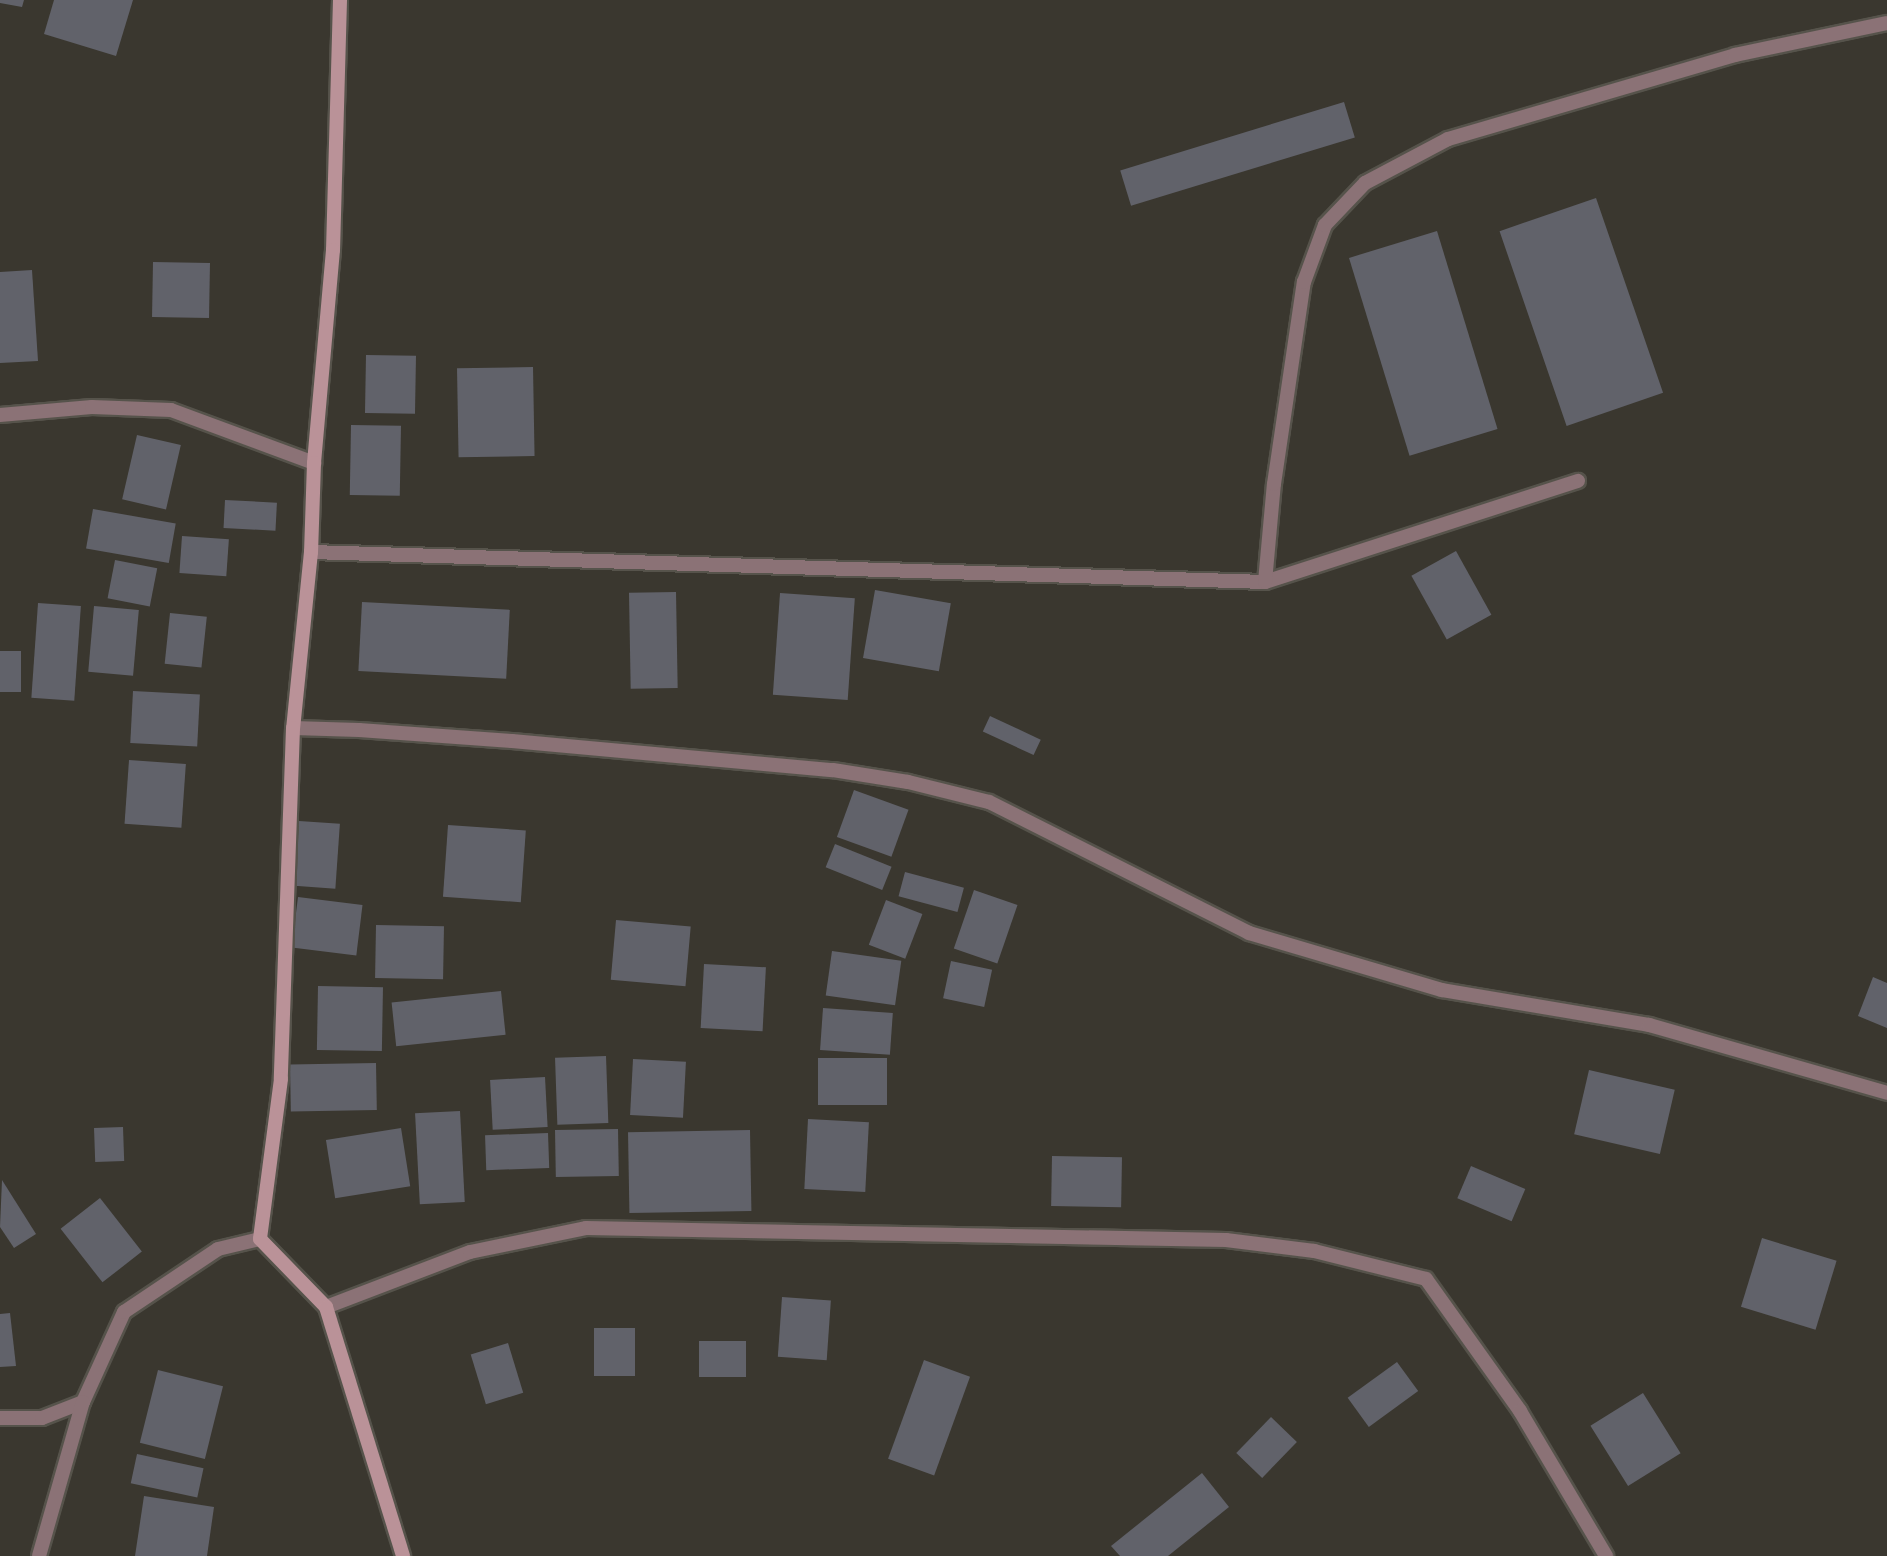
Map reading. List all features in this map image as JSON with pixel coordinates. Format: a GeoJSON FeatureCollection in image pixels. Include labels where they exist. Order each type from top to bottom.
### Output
{"type":"FeatureCollection","features":[{"type":"Feature","properties":{"kind":"street"},"geometry":{"type":"LineString","coordinates":[[260,1239],[281,1079],[293,729],[312,552],[314,463],[333,250],[340,0]]}},
{"type":"Feature","properties":{"kind":"street"},"geometry":{"type":"LineString","coordinates":[[1265,582],[1274,484],[1304,282],[1325,225],[1365,183],[1448,139],[1735,55],[1887,23]]}},
{"type":"Feature","properties":{"kind":"street"},"geometry":{"type":"LineString","coordinates":[[0,415],[92,407],[171,411],[314,463]]}},
{"type":"Feature","properties":{"kind":"street"},"geometry":{"type":"LineString","coordinates":[[312,552],[1265,582],[1578,481]]}},
{"type":"Feature","properties":{"kind":"street"},"geometry":{"type":"LineString","coordinates":[[293,729],[359,730],[512,741],[833,770],[908,782],[989,802],[1249,933],[1442,990],[1649,1026],[1887,1093]]}},
{"type":"Feature","properties":{"kind":"street"},"geometry":{"type":"LineString","coordinates":[[326,1307],[470,1252],[586,1228],[1226,1240],[1314,1251],[1426,1279],[1520,1411],[1606,1556]]}},
{"type":"Feature","properties":{"kind":"street"},"geometry":{"type":"LineString","coordinates":[[260,1239],[326,1307],[403,1556]]}},
{"type":"Feature","properties":{"kind":"street"},"geometry":{"type":"LineString","coordinates":[[39,1556],[83,1402],[124,1312],[218,1249],[260,1239]]}},
{"type":"Feature","properties":{"kind":"street"},"geometry":{"type":"LineString","coordinates":[[0,1418],[42,1418],[83,1402]]}},
{"type":"Feature","properties":{"kind":"building"},"geometry":{"type":"Polygon","coordinates":[[[0,0],[24,0],[22,7],[0,3],[0,0]]]}},
{"type":"Feature","properties":{"kind":"building"},"geometry":{"type":"Polygon","coordinates":[[[54,0],[133,0],[116,56],[44,34],[54,0]]]}},
{"type":"Feature","properties":{"kind":"building"},"geometry":{"type":"Polygon","coordinates":[[[1344,102],[1355,137],[1131,206],[1120,170],[1344,102]]]}},
{"type":"Feature","properties":{"kind":"building"},"geometry":{"type":"Polygon","coordinates":[[[1596,198],[1663,393],[1567,426],[1500,231],[1596,198]]]}},
{"type":"Feature","properties":{"kind":"building"},"geometry":{"type":"Polygon","coordinates":[[[1437,231],[1498,429],[1410,456],[1349,258],[1437,231]]]}},
{"type":"Feature","properties":{"kind":"building"},"geometry":{"type":"Polygon","coordinates":[[[153,262],[210,263],[209,318],[152,317],[153,262]]]}},
{"type":"Feature","properties":{"kind":"building"},"geometry":{"type":"Polygon","coordinates":[[[32,270],[38,361],[0,363],[0,272],[32,270]]]}},
{"type":"Feature","properties":{"kind":"building"},"geometry":{"type":"Polygon","coordinates":[[[366,355],[416,356],[415,414],[365,413],[366,355]]]}},
{"type":"Feature","properties":{"kind":"building"},"geometry":{"type":"Polygon","coordinates":[[[533,367],[535,456],[459,457],[457,368],[533,367]]]}},
{"type":"Feature","properties":{"kind":"building"},"geometry":{"type":"Polygon","coordinates":[[[351,425],[401,426],[400,496],[350,495],[351,425]]]}},
{"type":"Feature","properties":{"kind":"building"},"geometry":{"type":"Polygon","coordinates":[[[137,435],[181,445],[166,509],[122,499],[137,435]]]}},
{"type":"Feature","properties":{"kind":"building"},"geometry":{"type":"Polygon","coordinates":[[[225,500],[277,503],[275,531],[224,528],[225,500]]]}},
{"type":"Feature","properties":{"kind":"building"},"geometry":{"type":"Polygon","coordinates":[[[93,509],[176,524],[169,563],[86,548],[93,509]]]}},
{"type":"Feature","properties":{"kind":"building"},"geometry":{"type":"Polygon","coordinates":[[[182,536],[229,539],[226,576],[179,573],[182,536]]]}},
{"type":"Feature","properties":{"kind":"building"},"geometry":{"type":"Polygon","coordinates":[[[1456,551],[1491,615],[1447,640],[1411,576],[1456,551]]]}},
{"type":"Feature","properties":{"kind":"building"},"geometry":{"type":"Polygon","coordinates":[[[115,560],[157,568],[150,606],[108,598],[115,560]]]}},
{"type":"Feature","properties":{"kind":"building"},"geometry":{"type":"Polygon","coordinates":[[[875,590],[951,603],[939,671],[863,658],[875,590]]]}},
{"type":"Feature","properties":{"kind":"building"},"geometry":{"type":"Polygon","coordinates":[[[676,592],[678,688],[631,689],[629,593],[676,592]]]}},
{"type":"Feature","properties":{"kind":"building"},"geometry":{"type":"Polygon","coordinates":[[[780,593],[855,598],[848,700],[773,695],[780,593]]]}},
{"type":"Feature","properties":{"kind":"building"},"geometry":{"type":"Polygon","coordinates":[[[362,602],[510,610],[506,679],[358,671],[362,602]]]}},
{"type":"Feature","properties":{"kind":"building"},"geometry":{"type":"Polygon","coordinates":[[[38,603],[81,606],[74,701],[31,698],[38,603]]]}},
{"type":"Feature","properties":{"kind":"building"},"geometry":{"type":"Polygon","coordinates":[[[94,606],[139,610],[133,676],[88,672],[94,606]]]}},
{"type":"Feature","properties":{"kind":"building"},"geometry":{"type":"Polygon","coordinates":[[[170,613],[207,617],[201,668],[165,664],[170,613]]]}},
{"type":"Feature","properties":{"kind":"building"},"geometry":{"type":"Polygon","coordinates":[[[0,651],[21,651],[21,692],[0,692],[0,651]]]}},
{"type":"Feature","properties":{"kind":"building"},"geometry":{"type":"Polygon","coordinates":[[[133,691],[200,695],[197,746],[130,743],[133,691]]]}},
{"type":"Feature","properties":{"kind":"building"},"geometry":{"type":"Polygon","coordinates":[[[990,716],[1041,740],[1034,755],[983,731],[990,716]]]}},
{"type":"Feature","properties":{"kind":"building"},"geometry":{"type":"Polygon","coordinates":[[[129,760],[186,764],[181,828],[125,824],[129,760]]]}},
{"type":"Feature","properties":{"kind":"building"},"geometry":{"type":"Polygon","coordinates":[[[854,790],[909,810],[891,857],[837,837],[854,790]]]}},
{"type":"Feature","properties":{"kind":"building"},"geometry":{"type":"Polygon","coordinates":[[[299,821],[340,824],[335,889],[294,886],[299,821]]]}},
{"type":"Feature","properties":{"kind":"building"},"geometry":{"type":"Polygon","coordinates":[[[448,825],[526,830],[521,902],[443,897],[448,825]]]}},
{"type":"Feature","properties":{"kind":"building"},"geometry":{"type":"Polygon","coordinates":[[[835,844],[892,867],[882,890],[826,867],[835,844]]]}},
{"type":"Feature","properties":{"kind":"building"},"geometry":{"type":"Polygon","coordinates":[[[905,872],[964,888],[957,912],[899,896],[905,872]]]}},
{"type":"Feature","properties":{"kind":"building"},"geometry":{"type":"Polygon","coordinates":[[[974,890],[1017,905],[997,964],[954,949],[974,890]]]}},
{"type":"Feature","properties":{"kind":"building"},"geometry":{"type":"Polygon","coordinates":[[[298,897],[363,905],[356,956],[292,948],[298,897]]]}},
{"type":"Feature","properties":{"kind":"building"},"geometry":{"type":"Polygon","coordinates":[[[886,900],[922,914],[905,959],[869,945],[886,900]]]}},
{"type":"Feature","properties":{"kind":"building"},"geometry":{"type":"Polygon","coordinates":[[[616,920],[691,927],[685,986],[611,980],[616,920]]]}},
{"type":"Feature","properties":{"kind":"building"},"geometry":{"type":"Polygon","coordinates":[[[376,925],[444,926],[443,979],[375,978],[376,925]]]}},
{"type":"Feature","properties":{"kind":"building"},"geometry":{"type":"Polygon","coordinates":[[[832,951],[901,961],[895,1005],[826,996],[832,951]]]}},
{"type":"Feature","properties":{"kind":"building"},"geometry":{"type":"Polygon","coordinates":[[[951,961],[992,970],[984,1007],[943,998],[951,961]]]}},
{"type":"Feature","properties":{"kind":"building"},"geometry":{"type":"Polygon","coordinates":[[[704,964],[766,967],[763,1031],[701,1028],[704,964]]]}},
{"type":"Feature","properties":{"kind":"building"},"geometry":{"type":"Polygon","coordinates":[[[1873,977],[1887,983],[1887,1028],[1858,1016],[1873,977]]]}},
{"type":"Feature","properties":{"kind":"building"},"geometry":{"type":"Polygon","coordinates":[[[318,986],[383,987],[382,1051],[317,1050],[318,986]]]}},
{"type":"Feature","properties":{"kind":"building"},"geometry":{"type":"Polygon","coordinates":[[[501,991],[506,1035],[396,1046],[392,1002],[501,991]]]}},
{"type":"Feature","properties":{"kind":"building"},"geometry":{"type":"Polygon","coordinates":[[[823,1008],[893,1013],[890,1055],[820,1050],[823,1008]]]}},
{"type":"Feature","properties":{"kind":"building"},"geometry":{"type":"Polygon","coordinates":[[[606,1056],[608,1123],[557,1125],[555,1058],[606,1056]]]}},
{"type":"Feature","properties":{"kind":"building"},"geometry":{"type":"Polygon","coordinates":[[[818,1058],[887,1058],[887,1105],[818,1105],[818,1058]]]}},
{"type":"Feature","properties":{"kind":"building"},"geometry":{"type":"Polygon","coordinates":[[[633,1059],[686,1062],[683,1118],[630,1115],[633,1059]]]}},
{"type":"Feature","properties":{"kind":"building"},"geometry":{"type":"Polygon","coordinates":[[[376,1063],[377,1110],[291,1111],[290,1065],[376,1063]]]}},
{"type":"Feature","properties":{"kind":"building"},"geometry":{"type":"Polygon","coordinates":[[[1589,1070],[1675,1090],[1660,1154],[1574,1134],[1589,1070]]]}},
{"type":"Feature","properties":{"kind":"building"},"geometry":{"type":"Polygon","coordinates":[[[545,1077],[548,1127],[493,1130],[490,1080],[545,1077]]]}},
{"type":"Feature","properties":{"kind":"building"},"geometry":{"type":"Polygon","coordinates":[[[460,1111],[465,1202],[420,1204],[415,1113],[460,1111]]]}},
{"type":"Feature","properties":{"kind":"building"},"geometry":{"type":"Polygon","coordinates":[[[808,1119],[869,1122],[865,1192],[804,1189],[808,1119]]]}},
{"type":"Feature","properties":{"kind":"building"},"geometry":{"type":"Polygon","coordinates":[[[123,1127],[124,1161],[95,1162],[94,1128],[123,1127]]]}},
{"type":"Feature","properties":{"kind":"building"},"geometry":{"type":"Polygon","coordinates":[[[401,1128],[410,1186],[335,1198],[326,1140],[401,1128]]]}},
{"type":"Feature","properties":{"kind":"building"},"geometry":{"type":"Polygon","coordinates":[[[618,1129],[619,1176],[556,1177],[555,1130],[618,1129]]]}},
{"type":"Feature","properties":{"kind":"building"},"geometry":{"type":"Polygon","coordinates":[[[750,1130],[751,1211],[629,1213],[628,1132],[750,1130]]]}},
{"type":"Feature","properties":{"kind":"building"},"geometry":{"type":"Polygon","coordinates":[[[548,1133],[549,1168],[486,1170],[485,1135],[548,1133]]]}},
{"type":"Feature","properties":{"kind":"building"},"geometry":{"type":"Polygon","coordinates":[[[1052,1156],[1122,1157],[1121,1207],[1051,1206],[1052,1156]]]}},
{"type":"Feature","properties":{"kind":"building"},"geometry":{"type":"Polygon","coordinates":[[[1471,1166],[1525,1189],[1512,1221],[1457,1198],[1471,1166]]]}},
{"type":"Feature","properties":{"kind":"building"},"geometry":{"type":"Polygon","coordinates":[[[2,1180],[36,1234],[14,1248],[0,1227],[2,1180]]]}},
{"type":"Feature","properties":{"kind":"building"},"geometry":{"type":"Polygon","coordinates":[[[100,1198],[142,1252],[102,1282],[61,1229],[100,1198]]]}},
{"type":"Feature","properties":{"kind":"building"},"geometry":{"type":"Polygon","coordinates":[[[1762,1238],[1837,1261],[1816,1330],[1741,1307],[1762,1238]]]}},
{"type":"Feature","properties":{"kind":"building"},"geometry":{"type":"Polygon","coordinates":[[[782,1297],[831,1300],[827,1360],[778,1357],[782,1297]]]}},
{"type":"Feature","properties":{"kind":"building"},"geometry":{"type":"Polygon","coordinates":[[[10,1313],[16,1366],[0,1367],[0,1314],[10,1313]]]}},
{"type":"Feature","properties":{"kind":"building"},"geometry":{"type":"Polygon","coordinates":[[[594,1328],[635,1328],[635,1376],[594,1376],[594,1328]]]}},
{"type":"Feature","properties":{"kind":"building"},"geometry":{"type":"Polygon","coordinates":[[[699,1341],[746,1341],[746,1377],[699,1377],[699,1341]]]}},
{"type":"Feature","properties":{"kind":"building"},"geometry":{"type":"Polygon","coordinates":[[[508,1343],[523,1393],[486,1404],[471,1354],[508,1343]]]}},
{"type":"Feature","properties":{"kind":"building"},"geometry":{"type":"Polygon","coordinates":[[[924,1360],[970,1377],[934,1475],[888,1459],[924,1360]]]}},
{"type":"Feature","properties":{"kind":"building"},"geometry":{"type":"Polygon","coordinates":[[[1397,1362],[1418,1391],[1369,1427],[1348,1398],[1397,1362]]]}},
{"type":"Feature","properties":{"kind":"building"},"geometry":{"type":"Polygon","coordinates":[[[158,1370],[223,1386],[205,1459],[140,1443],[158,1370]]]}},
{"type":"Feature","properties":{"kind":"building"},"geometry":{"type":"Polygon","coordinates":[[[1643,1393],[1681,1453],[1628,1486],[1590,1426],[1643,1393]]]}},
{"type":"Feature","properties":{"kind":"building"},"geometry":{"type":"Polygon","coordinates":[[[1271,1417],[1297,1442],[1262,1478],[1236,1453],[1271,1417]]]}},
{"type":"Feature","properties":{"kind":"building"},"geometry":{"type":"Polygon","coordinates":[[[137,1454],[204,1468],[197,1497],[131,1483],[137,1454]]]}},
{"type":"Feature","properties":{"kind":"building"},"geometry":{"type":"Polygon","coordinates":[[[1202,1473],[1229,1507],[1168,1556],[1120,1556],[1111,1546],[1202,1473]]]}},
{"type":"Feature","properties":{"kind":"building"},"geometry":{"type":"Polygon","coordinates":[[[144,1496],[214,1507],[207,1556],[135,1556],[144,1496]]]}}]}
